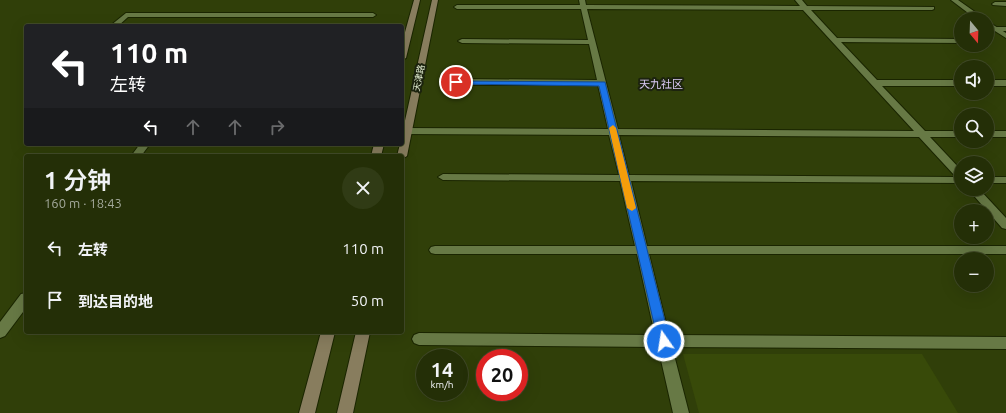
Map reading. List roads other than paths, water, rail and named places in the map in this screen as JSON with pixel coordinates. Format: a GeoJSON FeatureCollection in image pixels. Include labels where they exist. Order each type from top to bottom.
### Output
{"type":"FeatureCollection","features":[{"type":"Feature","properties":{"kind":"main road","name":"天津路"},"geometry":{"type":"LineString","coordinates":[[404,50],[417,0]]}},
{"type":"Feature","properties":{"kind":"main road","name":"天津路"},"geometry":{"type":"LineString","coordinates":[[405,131],[435,0]]}},
{"type":"Feature","properties":{"kind":"main road"},"geometry":{"type":"LineString","coordinates":[[307,413],[327,334]]}},
{"type":"Feature","properties":{"kind":"main road"},"geometry":{"type":"LineString","coordinates":[[345,413],[363,334]]}},
{"type":"Feature","properties":{"kind":"street"},"geometry":{"type":"LineString","coordinates":[[798,0],[954,168]]}},
{"type":"Feature","properties":{"kind":"street"},"geometry":{"type":"LineString","coordinates":[[954,0],[972,12]]}},
{"type":"Feature","properties":{"kind":"street"},"geometry":{"type":"LineString","coordinates":[[583,4],[682,413]]}},
{"type":"Feature","properties":{"kind":"street"},"geometry":{"type":"LineString","coordinates":[[457,7],[583,4],[805,8],[932,8]]}},
{"type":"Feature","properties":{"kind":"street"},"geometry":{"type":"LineString","coordinates":[[995,4],[1006,4]]}},
{"type":"Feature","properties":{"kind":"street"},"geometry":{"type":"LineString","coordinates":[[116,24],[126,15],[241,18],[373,15]]}},
{"type":"Feature","properties":{"kind":"street"},"geometry":{"type":"LineString","coordinates":[[996,29],[1006,29]]}},
{"type":"Feature","properties":{"kind":"street"},"geometry":{"type":"LineString","coordinates":[[996,29],[1006,36]]}},
{"type":"Feature","properties":{"kind":"street"},"geometry":{"type":"LineString","coordinates":[[835,40],[954,41]]}},
{"type":"Feature","properties":{"kind":"street"},"geometry":{"type":"LineString","coordinates":[[462,41],[592,42]]}},
{"type":"Feature","properties":{"kind":"street"},"geometry":{"type":"LineString","coordinates":[[456,82],[602,84]]}},
{"type":"Feature","properties":{"kind":"street"},"geometry":{"type":"LineString","coordinates":[[874,83],[954,83]]}},
{"type":"Feature","properties":{"kind":"street"},"geometry":{"type":"LineString","coordinates":[[994,83],[1006,83]]}},
{"type":"Feature","properties":{"kind":"street"},"geometry":{"type":"LineString","coordinates":[[405,131],[954,134]]}},
{"type":"Feature","properties":{"kind":"street"},"geometry":{"type":"LineString","coordinates":[[994,134],[1006,134]]}},
{"type":"Feature","properties":{"kind":"street"},"geometry":{"type":"LineString","coordinates":[[443,177],[954,180]]}},
{"type":"Feature","properties":{"kind":"street"},"geometry":{"type":"LineString","coordinates":[[994,180],[1006,180]]}},
{"type":"Feature","properties":{"kind":"street"},"geometry":{"type":"LineString","coordinates":[[979,196],[1006,225]]}},
{"type":"Feature","properties":{"kind":"street"},"geometry":{"type":"LineString","coordinates":[[435,250],[1006,250]]}},
{"type":"Feature","properties":{"kind":"street"},"geometry":{"type":"LineString","coordinates":[[0,332],[24,301]]}},
{"type":"Feature","properties":{"kind":"street"},"geometry":{"type":"LineString","coordinates":[[419,339],[1006,343]]}},
{"type":"Feature","properties":{"kind":"district","name":"天九社区"},"geometry":{"type":"Point","coordinates":[661,84]}}]}
